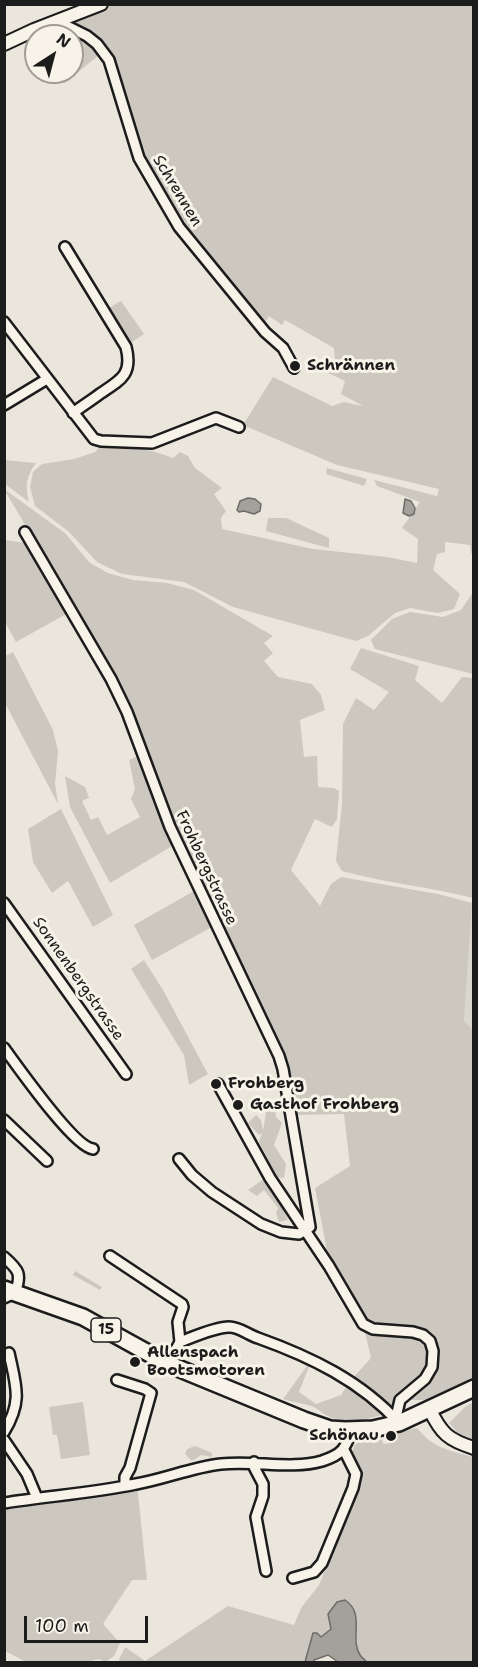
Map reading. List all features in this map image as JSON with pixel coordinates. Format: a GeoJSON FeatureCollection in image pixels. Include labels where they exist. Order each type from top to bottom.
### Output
{"type":"FeatureCollection","features":[{"type":"Feature","properties":{"kind":"main road","name":"15"},"geometry":{"type":"LineString","coordinates":[[8,1293],[83,1317],[168,1364],[330,1429],[373,1429],[399,1423],[474,1388]]}},
{"type":"Feature","properties":{"kind":"street"},"geometry":{"type":"LineString","coordinates":[[4,44],[101,4]]}},
{"type":"Feature","properties":{"kind":"street","name":"Schrennen"},"geometry":{"type":"LineString","coordinates":[[62,19],[65,25],[97,44],[109,60],[139,158],[179,227],[265,332],[283,348],[294,368]]}},
{"type":"Feature","properties":{"kind":"street"},"geometry":{"type":"LineString","coordinates":[[65,247],[126,347],[129,361],[121,380],[73,413]]}},
{"type":"Feature","properties":{"kind":"street"},"geometry":{"type":"LineString","coordinates":[[4,322],[94,439],[152,443],[216,418],[239,427]]}},
{"type":"Feature","properties":{"kind":"street"},"geometry":{"type":"LineString","coordinates":[[4,405],[47,379]]}},
{"type":"Feature","properties":{"kind":"street","name":"Frohbergstrasse"},"geometry":{"type":"LineString","coordinates":[[25,532],[72,610],[123,704],[170,827],[279,1056],[310,1227],[305,1231]]}},
{"type":"Feature","properties":{"kind":"street","name":"Sonnenbergstrasse"},"geometry":{"type":"LineString","coordinates":[[4,903],[126,1074]]}},
{"type":"Feature","properties":{"kind":"street"},"geometry":{"type":"LineString","coordinates":[[6,1053],[59,1119],[83,1145],[93,1149]]}},
{"type":"Feature","properties":{"kind":"street"},"geometry":{"type":"LineString","coordinates":[[218,1084],[253,1150],[330,1266],[363,1324],[373,1329],[413,1332],[423,1335],[430,1341],[433,1351],[432,1367],[425,1378],[400,1400],[397,1413],[399,1423]]}},
{"type":"Feature","properties":{"kind":"street"},"geometry":{"type":"LineString","coordinates":[[4,1120],[47,1161]]}},
{"type":"Feature","properties":{"kind":"street"},"geometry":{"type":"LineString","coordinates":[[179,1159],[192,1175],[212,1191],[261,1224],[271,1229],[290,1233],[299,1234],[305,1231]]}},
{"type":"Feature","properties":{"kind":"street"},"geometry":{"type":"LineString","coordinates":[[110,1256],[182,1304],[178,1322],[180,1342],[168,1364]]}},
{"type":"Feature","properties":{"kind":"street"},"geometry":{"type":"LineString","coordinates":[[4,1257],[17,1270],[19,1281],[8,1293]]}},
{"type":"Feature","properties":{"kind":"street"},"geometry":{"type":"LineString","coordinates":[[180,1342],[227,1327],[240,1328],[255,1337],[312,1359],[350,1381],[387,1410],[399,1423]]}},
{"type":"Feature","properties":{"kind":"street"},"geometry":{"type":"LineString","coordinates":[[4,1432],[15,1413],[17,1399],[9,1353]]}},
{"type":"Feature","properties":{"kind":"street"},"geometry":{"type":"LineString","coordinates":[[117,1380],[145,1389],[150,1393],[124,1486]]}},
{"type":"Feature","properties":{"kind":"street"},"geometry":{"type":"LineString","coordinates":[[430,1410],[436,1424],[449,1438],[474,1448]]}},
{"type":"Feature","properties":{"kind":"street"},"geometry":{"type":"LineString","coordinates":[[4,1503],[124,1486],[218,1464],[254,1462],[294,1464],[320,1461],[338,1455],[344,1450],[352,1430]]}},
{"type":"Feature","properties":{"kind":"street"},"geometry":{"type":"LineString","coordinates":[[4,1440],[27,1474],[38,1498]]}},
{"type":"Feature","properties":{"kind":"street"},"geometry":{"type":"LineString","coordinates":[[293,1578],[314,1572],[322,1563],[353,1488],[356,1474],[344,1450]]}},
{"type":"Feature","properties":{"kind":"street"},"geometry":{"type":"LineString","coordinates":[[254,1462],[254,1467],[263,1484],[263,1496],[256,1517],[266,1571]]}},
{"type":"Feature","properties":{"kind":"shaded area"},"geometry":{"type":"Polygon","coordinates":[[[113,5],[473,5],[473,553],[471,553],[470,545],[445,542],[445,552],[437,554],[433,570],[460,594],[454,609],[438,613],[410,608],[395,613],[368,636],[356,641],[233,607],[184,582],[122,574],[97,562],[69,532],[35,506],[30,487],[33,472],[42,464],[74,459],[95,452],[102,445],[138,448],[173,458],[180,452],[188,456],[195,468],[222,488],[214,494],[226,511],[221,518],[222,529],[313,549],[387,557],[417,563],[418,539],[402,528],[420,502],[377,486],[374,480],[437,496],[439,489],[337,465],[243,425],[273,377],[332,406],[344,402],[363,406],[341,394],[345,381],[326,372],[335,359],[334,348],[285,320],[282,325],[269,316],[262,327],[180,226],[141,158],[104,51],[84,67],[84,24],[64,24],[113,5]]]}},
{"type":"Feature","properties":{"kind":"shaded area"},"geometry":{"type":"Polygon","coordinates":[[[121,301],[144,334],[129,344],[107,309],[121,301]]]}},
{"type":"Feature","properties":{"kind":"shaded area"},"geometry":{"type":"Polygon","coordinates":[[[4,460],[36,463],[27,482],[29,502],[5,484],[4,460]]]}},
{"type":"Feature","properties":{"kind":"shaded area"},"geometry":{"type":"Polygon","coordinates":[[[327,468],[367,479],[364,486],[326,474],[327,468]]]}},
{"type":"Feature","properties":{"kind":"shaded area"},"geometry":{"type":"Polygon","coordinates":[[[4,489],[65,533],[90,563],[108,573],[133,580],[167,583],[194,590],[273,636],[264,643],[273,653],[264,661],[278,677],[312,684],[321,695],[325,710],[300,720],[304,757],[317,756],[318,787],[334,788],[339,791],[337,819],[332,827],[315,819],[291,870],[320,906],[331,884],[341,877],[438,894],[472,903],[464,1021],[474,1031],[473,1388],[430,1410],[425,1400],[400,1400],[393,1412],[362,1420],[347,1421],[332,1418],[311,1406],[283,1399],[312,1359],[299,1392],[316,1404],[341,1395],[350,1381],[371,1358],[363,1324],[328,1256],[315,1188],[350,1166],[344,1114],[296,1115],[283,1057],[158,786],[128,700],[4,489]]]}},
{"type":"Feature","properties":{"kind":"shaded area"},"geometry":{"type":"Polygon","coordinates":[[[248,498],[255,499],[261,504],[260,511],[254,514],[237,510],[240,501],[248,498]]]}},
{"type":"Feature","properties":{"kind":"shaded area"},"geometry":{"type":"Polygon","coordinates":[[[405,499],[411,501],[415,508],[414,514],[409,516],[403,513],[405,499]]]}},
{"type":"Feature","properties":{"kind":"shaded area"},"geometry":{"type":"Polygon","coordinates":[[[268,518],[286,518],[329,538],[329,548],[266,531],[268,518]]]}},
{"type":"Feature","properties":{"kind":"shaded area"},"geometry":{"type":"Polygon","coordinates":[[[4,540],[26,543],[68,613],[16,642],[5,622],[4,540]]]}},
{"type":"Feature","properties":{"kind":"shaded area"},"geometry":{"type":"Polygon","coordinates":[[[473,592],[473,674],[375,649],[371,640],[392,619],[410,612],[443,617],[461,610],[473,592]]]}},
{"type":"Feature","properties":{"kind":"shaded area"},"geometry":{"type":"Polygon","coordinates":[[[361,648],[419,666],[415,680],[442,703],[462,677],[473,678],[473,898],[342,871],[336,861],[342,804],[343,724],[356,698],[374,710],[389,692],[350,669],[361,648]]]}},
{"type":"Feature","properties":{"kind":"shaded area"},"geometry":{"type":"Polygon","coordinates":[[[13,652],[53,730],[58,751],[55,784],[58,804],[5,703],[5,656],[13,652]]]}},
{"type":"Feature","properties":{"kind":"shaded area"},"geometry":{"type":"Polygon","coordinates":[[[136,757],[172,846],[110,883],[70,807],[65,776],[85,787],[89,798],[82,801],[91,820],[98,817],[107,835],[140,817],[131,799],[135,789],[129,760],[136,757]]]}},
{"type":"Feature","properties":{"kind":"shaded area"},"geometry":{"type":"Polygon","coordinates":[[[61,809],[113,915],[93,927],[68,881],[52,893],[33,862],[28,829],[61,809]]]}},
{"type":"Feature","properties":{"kind":"shaded area"},"geometry":{"type":"Polygon","coordinates":[[[194,891],[212,927],[152,960],[134,925],[194,891]]]}},
{"type":"Feature","properties":{"kind":"shaded area"},"geometry":{"type":"Polygon","coordinates":[[[472,900],[474,901],[473,1031],[464,1022],[472,900]]]}},
{"type":"Feature","properties":{"kind":"shaded area"},"geometry":{"type":"Polygon","coordinates":[[[144,960],[163,990],[208,1074],[189,1085],[184,1055],[131,969],[144,960]]]}},
{"type":"Feature","properties":{"kind":"shaded area"},"geometry":{"type":"Polygon","coordinates":[[[267,1106],[275,1110],[276,1117],[282,1123],[274,1145],[286,1164],[284,1178],[277,1177],[259,1142],[262,1133],[259,1135],[248,1123],[256,1115],[261,1120],[263,1131],[267,1106]]]}},
{"type":"Feature","properties":{"kind":"shaded area"},"geometry":{"type":"Polygon","coordinates":[[[267,1177],[288,1220],[279,1222],[276,1213],[278,1208],[264,1190],[257,1196],[248,1190],[267,1177]]]}},
{"type":"Feature","properties":{"kind":"shaded area"},"geometry":{"type":"Polygon","coordinates":[[[75,1271],[102,1287],[100,1290],[73,1275],[75,1271]]]}},
{"type":"Feature","properties":{"kind":"shaded area"},"geometry":{"type":"Polygon","coordinates":[[[83,1402],[90,1455],[61,1459],[57,1435],[53,1435],[49,1407],[83,1402]]]}},
{"type":"Feature","properties":{"kind":"shaded area"},"geometry":{"type":"Polygon","coordinates":[[[473,1402],[473,1439],[458,1433],[449,1423],[473,1402]]]}},
{"type":"Feature","properties":{"kind":"shaded area"},"geometry":{"type":"Polygon","coordinates":[[[417,1428],[436,1445],[473,1457],[473,1662],[367,1662],[357,1648],[355,1612],[345,1600],[331,1629],[320,1637],[313,1633],[305,1662],[118,1662],[125,1647],[145,1661],[228,1606],[294,1625],[301,1608],[319,1585],[359,1487],[356,1474],[361,1474],[351,1456],[354,1446],[358,1442],[382,1440],[383,1444],[390,1443],[390,1438],[417,1428]]]}},
{"type":"Feature","properties":{"kind":"shaded area"},"geometry":{"type":"Polygon","coordinates":[[[195,1446],[212,1453],[212,1457],[201,1455],[191,1460],[185,1454],[187,1449],[195,1446]]]}},
{"type":"Feature","properties":{"kind":"shaded area"},"geometry":{"type":"Polygon","coordinates":[[[137,1484],[147,1580],[132,1580],[103,1624],[120,1643],[114,1656],[106,1662],[98,1659],[88,1662],[26,1662],[5,1651],[5,1503],[137,1484]]]}},
{"type":"Feature","properties":{"kind":"shaded area"},"geometry":{"type":"Polygon","coordinates":[[[345,1600],[355,1612],[357,1648],[367,1662],[338,1662],[328,1655],[314,1662],[305,1662],[313,1633],[321,1637],[331,1629],[328,1614],[337,1602],[345,1600]]]}},
{"type":"Feature","properties":{"kind":"place","name":"Schrännen"},"geometry":{"type":"Point","coordinates":[295,366]}},
{"type":"Feature","properties":{"kind":"place","name":"Frohberg"},"geometry":{"type":"Point","coordinates":[216,1084]}},
{"type":"Feature","properties":{"kind":"place","name":"Gasthof Frohberg"},"geometry":{"type":"Point","coordinates":[238,1105]}},
{"type":"Feature","properties":{"kind":"place","name":"Allenspach Bootsmotoren"},"geometry":{"type":"Point","coordinates":[135,1362]}},
{"type":"Feature","properties":{"kind":"place","name":"Schönau"},"geometry":{"type":"Point","coordinates":[391,1436]}}]}
